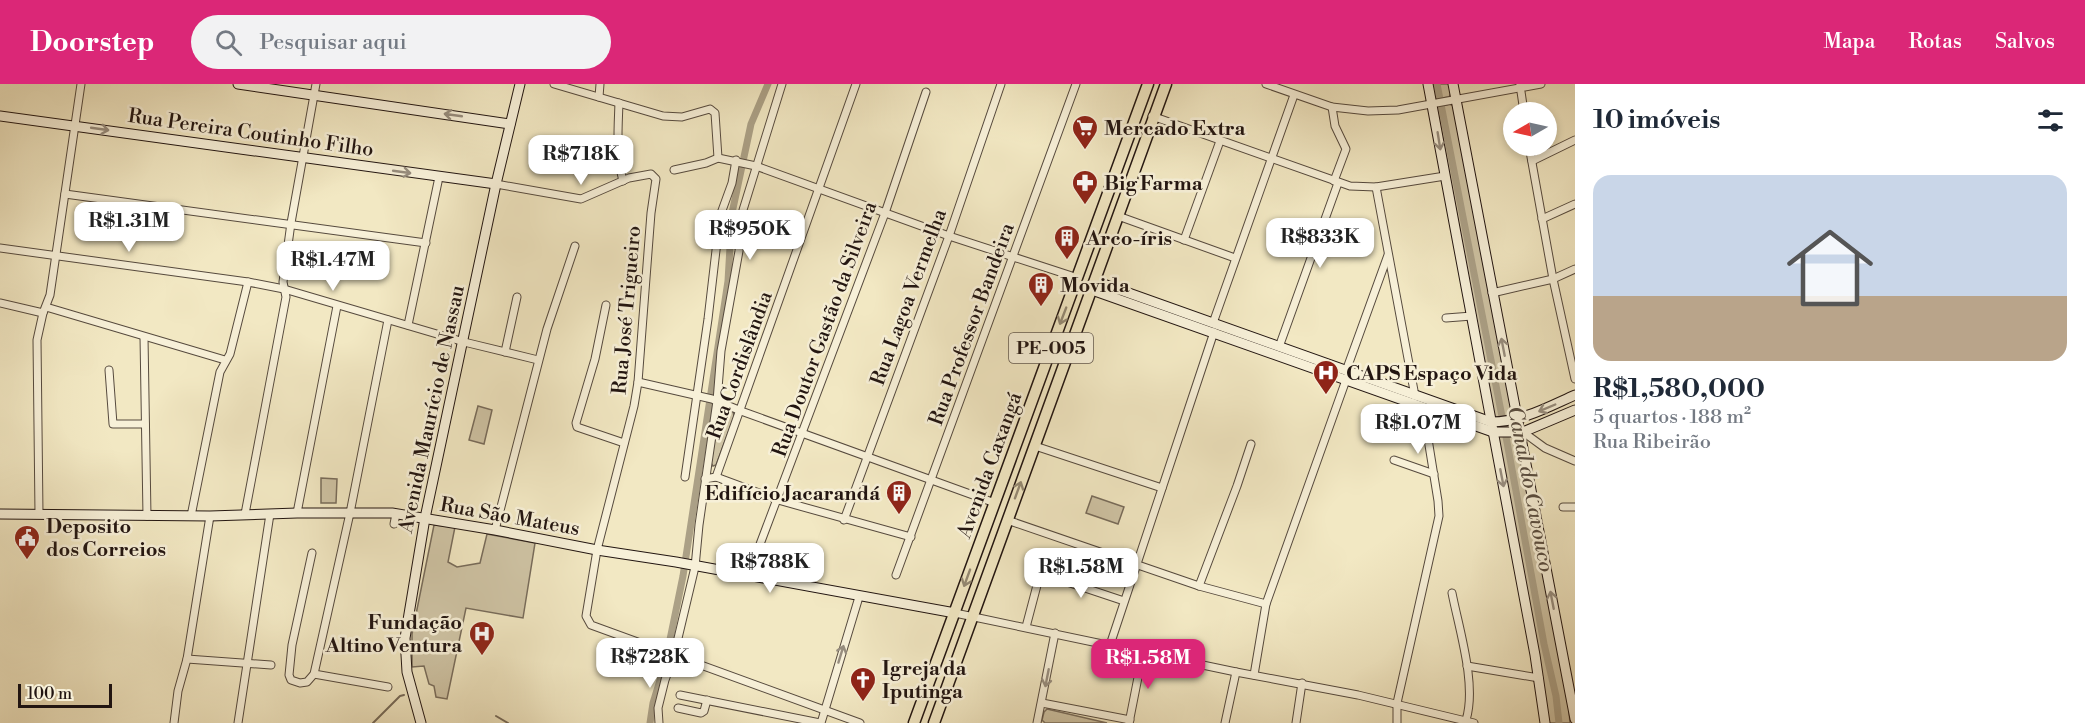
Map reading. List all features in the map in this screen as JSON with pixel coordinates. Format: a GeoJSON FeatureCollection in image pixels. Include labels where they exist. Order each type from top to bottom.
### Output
{"type":"FeatureCollection","features":[{"type":"Feature","properties":{"kind":"main road","name":"Avenida Caxangá"},"geometry":{"type":"LineString","coordinates":[[914,723],[1148,84]]}},
{"type":"Feature","properties":{"kind":"main road","name":"Avenida Caxangá"},"geometry":{"type":"LineString","coordinates":[[934,723],[1166,84]]}},
{"type":"Feature","properties":{"kind":"street"},"geometry":{"type":"LineString","coordinates":[[39,514],[37,358],[39,328],[50,295],[81,84]]}},
{"type":"Feature","properties":{"kind":"street"},"geometry":{"type":"LineString","coordinates":[[238,84],[510,123]]}},
{"type":"Feature","properties":{"kind":"street"},"geometry":{"type":"LineString","coordinates":[[245,514],[286,297],[283,282],[291,223],[316,84]]}},
{"type":"Feature","properties":{"kind":"street","name":"Avenida Maurício de Nassau"},"geometry":{"type":"LineString","coordinates":[[421,723],[407,672],[405,638],[425,518],[496,184],[520,84]]}},
{"type":"Feature","properties":{"kind":"street"},"geometry":{"type":"LineString","coordinates":[[554,84],[619,104],[673,117],[682,117],[710,109],[715,113],[718,158]]}},
{"type":"Feature","properties":{"kind":"street"},"geometry":{"type":"LineString","coordinates":[[599,97],[600,84]]}},
{"type":"Feature","properties":{"kind":"street"},"geometry":{"type":"LineString","coordinates":[[659,723],[658,708],[672,655],[705,479],[714,400],[739,251],[743,210],[754,165],[782,84]]}},
{"type":"Feature","properties":{"kind":"street","name":"Rua Lagoa Vermelha"},"geometry":{"type":"LineString","coordinates":[[844,520],[949,236],[1001,84]]}},
{"type":"Feature","properties":{"kind":"street","name":"Rua Professor Bandeira"},"geometry":{"type":"LineString","coordinates":[[896,575],[1077,84]]}},
{"type":"Feature","properties":{"kind":"street"},"geometry":{"type":"LineString","coordinates":[[1266,84],[1332,111],[1398,110],[1541,84]]}},
{"type":"Feature","properties":{"kind":"street"},"geometry":{"type":"LineString","coordinates":[[1428,84],[1435,103],[1445,176],[1539,678],[1545,723]]}},
{"type":"Feature","properties":{"kind":"street"},"geometry":{"type":"LineString","coordinates":[[1453,84],[1515,420],[1575,719]]}},
{"type":"Feature","properties":{"kind":"street","name":"Rua Cordislândia"},"geometry":{"type":"LineString","coordinates":[[716,477],[855,86]]}},
{"type":"Feature","properties":{"kind":"street"},"geometry":{"type":"LineString","coordinates":[[1520,86],[1522,102]]}},
{"type":"Feature","properties":{"kind":"street","name":"Rua Doutor Gastão da Silveira"},"geometry":{"type":"LineString","coordinates":[[748,576],[885,213],[926,92]]}},
{"type":"Feature","properties":{"kind":"street"},"geometry":{"type":"LineString","coordinates":[[1110,645],[1235,258],[1294,95]]}},
{"type":"Feature","properties":{"kind":"street"},"geometry":{"type":"LineString","coordinates":[[496,184],[581,199],[623,181],[619,168],[618,151],[619,104]]}},
{"type":"Feature","properties":{"kind":"street"},"geometry":{"type":"LineString","coordinates":[[1279,347],[1346,149],[1335,126],[1332,111]]}},
{"type":"Feature","properties":{"kind":"street","name":"Rua Pereira Coutinho Filho"},"geometry":{"type":"LineString","coordinates":[[0,116],[496,184]]}},
{"type":"Feature","properties":{"kind":"street"},"geometry":{"type":"LineString","coordinates":[[1153,116],[1357,188],[1445,176]]}},
{"type":"Feature","properties":{"kind":"street"},"geometry":{"type":"LineString","coordinates":[[1532,161],[1575,140]]}},
{"type":"Feature","properties":{"kind":"street"},"geometry":{"type":"LineString","coordinates":[[1184,240],[1220,141]]}},
{"type":"Feature","properties":{"kind":"street"},"geometry":{"type":"LineString","coordinates":[[1531,156],[1553,279],[1572,346],[1575,379]]}},
{"type":"Feature","properties":{"kind":"street"},"geometry":{"type":"LineString","coordinates":[[674,170],[706,164],[718,158],[754,165],[949,236],[1078,278]]}},
{"type":"Feature","properties":{"kind":"street"},"geometry":{"type":"LineString","coordinates":[[685,477],[699,396],[720,216],[737,161]]}},
{"type":"Feature","properties":{"kind":"street","name":"Rua José Trigueiro"},"geometry":{"type":"LineString","coordinates":[[623,181],[651,174],[656,179],[651,213],[638,382],[597,550],[586,616],[591,625],[672,655]]}},
{"type":"Feature","properties":{"kind":"street"},"geometry":{"type":"LineString","coordinates":[[408,324],[439,177]]}},
{"type":"Feature","properties":{"kind":"street"},"geometry":{"type":"LineString","coordinates":[[1376,187],[1414,396]]}},
{"type":"Feature","properties":{"kind":"street"},"geometry":{"type":"LineString","coordinates":[[65,194],[426,243]]}},
{"type":"Feature","properties":{"kind":"street"},"geometry":{"type":"LineString","coordinates":[[1542,219],[1575,204]]}},
{"type":"Feature","properties":{"kind":"street"},"geometry":{"type":"LineString","coordinates":[[1118,216],[1235,258]]}},
{"type":"Feature","properties":{"kind":"street"},"geometry":{"type":"LineString","coordinates":[[495,530],[547,328],[575,246]]}},
{"type":"Feature","properties":{"kind":"street"},"geometry":{"type":"LineString","coordinates":[[0,248],[284,289],[464,342],[538,360]]}},
{"type":"Feature","properties":{"kind":"street"},"geometry":{"type":"LineString","coordinates":[[1254,675],[1266,604],[1389,253]]}},
{"type":"Feature","properties":{"kind":"street"},"geometry":{"type":"LineString","coordinates":[[1492,293],[1553,279],[1575,269]]}},
{"type":"Feature","properties":{"kind":"street"},"geometry":{"type":"LineString","coordinates":[[191,516],[220,372],[230,354],[248,282]]}},
{"type":"Feature","properties":{"kind":"street"},"geometry":{"type":"LineString","coordinates":[[1093,285],[1346,376],[1414,396],[1493,427],[1526,417],[1575,395]]}},
{"type":"Feature","properties":{"kind":"street"},"geometry":{"type":"LineString","coordinates":[[505,352],[518,297]]}},
{"type":"Feature","properties":{"kind":"street"},"geometry":{"type":"LineString","coordinates":[[0,303],[69,314],[225,360]]}},
{"type":"Feature","properties":{"kind":"street"},"geometry":{"type":"LineString","coordinates":[[606,305],[595,359],[576,423],[577,427],[624,443]]}},
{"type":"Feature","properties":{"kind":"street"},"geometry":{"type":"LineString","coordinates":[[297,513],[337,306]]}},
{"type":"Feature","properties":{"kind":"street"},"geometry":{"type":"LineString","coordinates":[[1446,318],[1472,316]]}},
{"type":"Feature","properties":{"kind":"street"},"geometry":{"type":"LineString","coordinates":[[312,553],[292,645],[289,675],[293,681],[304,684],[314,674],[350,513],[388,320]]}},
{"type":"Feature","properties":{"kind":"street"},"geometry":{"type":"LineString","coordinates":[[1214,328],[1279,347],[1423,408],[1519,433],[1545,448],[1575,460]]}},
{"type":"Feature","properties":{"kind":"street"},"geometry":{"type":"LineString","coordinates":[[144,337],[147,516]]}},
{"type":"Feature","properties":{"kind":"street"},"geometry":{"type":"LineString","coordinates":[[109,370],[113,424],[145,424]]}},
{"type":"Feature","properties":{"kind":"street"},"geometry":{"type":"LineString","coordinates":[[638,382],[714,400],[995,503]]}},
{"type":"Feature","properties":{"kind":"street"},"geometry":{"type":"LineString","coordinates":[[1397,723],[1397,703],[1439,516],[1423,408]]}},
{"type":"Feature","properties":{"kind":"street"},"geometry":{"type":"LineString","coordinates":[[1519,433],[1575,410]]}},
{"type":"Feature","properties":{"kind":"street"},"geometry":{"type":"LineString","coordinates":[[1199,586],[1251,444]]}},
{"type":"Feature","properties":{"kind":"street"},"geometry":{"type":"LineString","coordinates":[[1035,446],[1162,488]]}},
{"type":"Feature","properties":{"kind":"street"},"geometry":{"type":"LineString","coordinates":[[1394,460],[1434,474]]}},
{"type":"Feature","properties":{"kind":"street"},"geometry":{"type":"LineString","coordinates":[[705,479],[716,477],[778,500],[911,537]]}},
{"type":"Feature","properties":{"kind":"street"},"geometry":{"type":"LineString","coordinates":[[1563,507],[1575,507]]}},
{"type":"Feature","properties":{"kind":"street","name":"Rua São Mateus"},"geometry":{"type":"LineString","coordinates":[[0,514],[210,516],[350,513],[395,519],[425,518],[972,616],[1236,672],[1397,703],[1447,719],[1470,722]]}},
{"type":"Feature","properties":{"kind":"street"},"geometry":{"type":"LineString","coordinates":[[238,723],[270,514]]}},
{"type":"Feature","properties":{"kind":"street"},"geometry":{"type":"LineString","coordinates":[[174,723],[210,516]]}},
{"type":"Feature","properties":{"kind":"street"},"geometry":{"type":"LineString","coordinates":[[1007,520],[1199,586],[1266,604]]}},
{"type":"Feature","properties":{"kind":"street"},"geometry":{"type":"LineString","coordinates":[[1026,627],[1040,574],[1124,601]]}},
{"type":"Feature","properties":{"kind":"street"},"geometry":{"type":"LineString","coordinates":[[1452,593],[1467,666],[1471,699],[1470,722]]}},
{"type":"Feature","properties":{"kind":"street"},"geometry":{"type":"LineString","coordinates":[[680,695],[821,723],[859,597]]}},
{"type":"Feature","properties":{"kind":"street"},"geometry":{"type":"LineString","coordinates":[[1038,723],[1055,633]]}},
{"type":"Feature","properties":{"kind":"street"},"geometry":{"type":"LineString","coordinates":[[1042,703],[1129,721],[1143,652]]}},
{"type":"Feature","properties":{"kind":"street"},"geometry":{"type":"LineString","coordinates":[[672,655],[860,723]]}},
{"type":"Feature","properties":{"kind":"street"},"geometry":{"type":"LineString","coordinates":[[187,658],[271,665]]}},
{"type":"Feature","properties":{"kind":"street"},"geometry":{"type":"LineString","coordinates":[[1467,666],[1539,678]]}},
{"type":"Feature","properties":{"kind":"street"},"geometry":{"type":"LineString","coordinates":[[1225,723],[1236,672]]}},
{"type":"Feature","properties":{"kind":"street"},"geometry":{"type":"LineString","coordinates":[[314,674],[388,687]]}},
{"type":"Feature","properties":{"kind":"street"},"geometry":{"type":"LineString","coordinates":[[1296,723],[1302,683]]}},
{"type":"Feature","properties":{"kind":"street"},"geometry":{"type":"LineString","coordinates":[[678,708],[700,713],[704,711],[707,700]]}},
{"type":"Feature","properties":{"kind":"shaded area"},"geometry":{"type":"Polygon","coordinates":[[[1429,84],[1452,84],[1452,91],[1449,97],[1435,99],[1429,84]]]}},
{"type":"Feature","properties":{"kind":"shaded area"},"geometry":{"type":"Polygon","coordinates":[[[1449,104],[1455,106],[1514,412],[1512,418],[1495,420],[1437,108],[1449,104]]]}},
{"type":"Feature","properties":{"kind":"shaded area"},"geometry":{"type":"Polygon","coordinates":[[[478,406],[492,410],[484,444],[469,440],[478,406]]]}},
{"type":"Feature","properties":{"kind":"shaded area"},"geometry":{"type":"Polygon","coordinates":[[[725,408],[733,411],[734,417],[716,465],[713,466],[711,463],[719,412],[725,408]]]}},
{"type":"Feature","properties":{"kind":"shaded area"},"geometry":{"type":"Polygon","coordinates":[[[1499,434],[1517,437],[1568,699],[1570,723],[1548,723],[1496,438],[1499,434]]]}},
{"type":"Feature","properties":{"kind":"shaded area"},"geometry":{"type":"Polygon","coordinates":[[[321,478],[337,479],[336,503],[321,503],[321,478]]]}},
{"type":"Feature","properties":{"kind":"shaded area"},"geometry":{"type":"Polygon","coordinates":[[[1092,496],[1124,507],[1118,524],[1086,513],[1092,496]]]}},
{"type":"Feature","properties":{"kind":"shaded area"},"geometry":{"type":"Polygon","coordinates":[[[434,525],[455,527],[448,562],[457,567],[480,563],[487,534],[535,543],[523,618],[466,608],[447,699],[436,697],[434,686],[429,684],[424,666],[412,667],[412,634],[434,525]]]}},
{"type":"Feature","properties":{"kind":"shaded area"},"geometry":{"type":"Polygon","coordinates":[[[1047,709],[1107,723],[1045,723],[1042,720],[1047,709]]]}},
{"type":"Feature","properties":{"kind":"waterway"},"geometry":{"type":"LineString","coordinates":[[650,723],[683,576],[728,281],[732,213],[751,124],[768,84]]}},
{"type":"Feature","properties":{"kind":"waterway","name":"Canal do Cavouco"},"geometry":{"type":"LineString","coordinates":[[1437,84],[1544,644],[1556,696],[1559,723]]}},
{"type":"Feature","properties":{"kind":"waterway"},"geometry":{"type":"LineString","coordinates":[[373,723],[400,696],[404,695]]}},
{"type":"Feature","properties":{"kind":"waterway"},"geometry":{"type":"LineString","coordinates":[[496,716],[508,723]]}},
{"type":"Feature","properties":{"kind":"place","name":"Mercado Extra"},"geometry":{"type":"Point","coordinates":[1085,151]}},
{"type":"Feature","properties":{"kind":"place","name":"Big Farma"},"geometry":{"type":"Point","coordinates":[1085,206]}},
{"type":"Feature","properties":{"kind":"place","name":"Arco-íris"},"geometry":{"type":"Point","coordinates":[1067,261]}},
{"type":"Feature","properties":{"kind":"place","name":"Movida"},"geometry":{"type":"Point","coordinates":[1041,308]}},
{"type":"Feature","properties":{"kind":"place","name":"CAPS Espaço Vida"},"geometry":{"type":"Point","coordinates":[1326,396]}},
{"type":"Feature","properties":{"kind":"place","name":"Edifício Jacarandá"},"geometry":{"type":"Point","coordinates":[899,516]}},
{"type":"Feature","properties":{"kind":"place","name":"Deposito dos Correios"},"geometry":{"type":"Point","coordinates":[27,561]}},
{"type":"Feature","properties":{"kind":"place","name":"Fundação Altino Ventura"},"geometry":{"type":"Point","coordinates":[482,657]}},
{"type":"Feature","properties":{"kind":"place","name":"Igreja da Iputinga"},"geometry":{"type":"Point","coordinates":[863,703]}}]}
